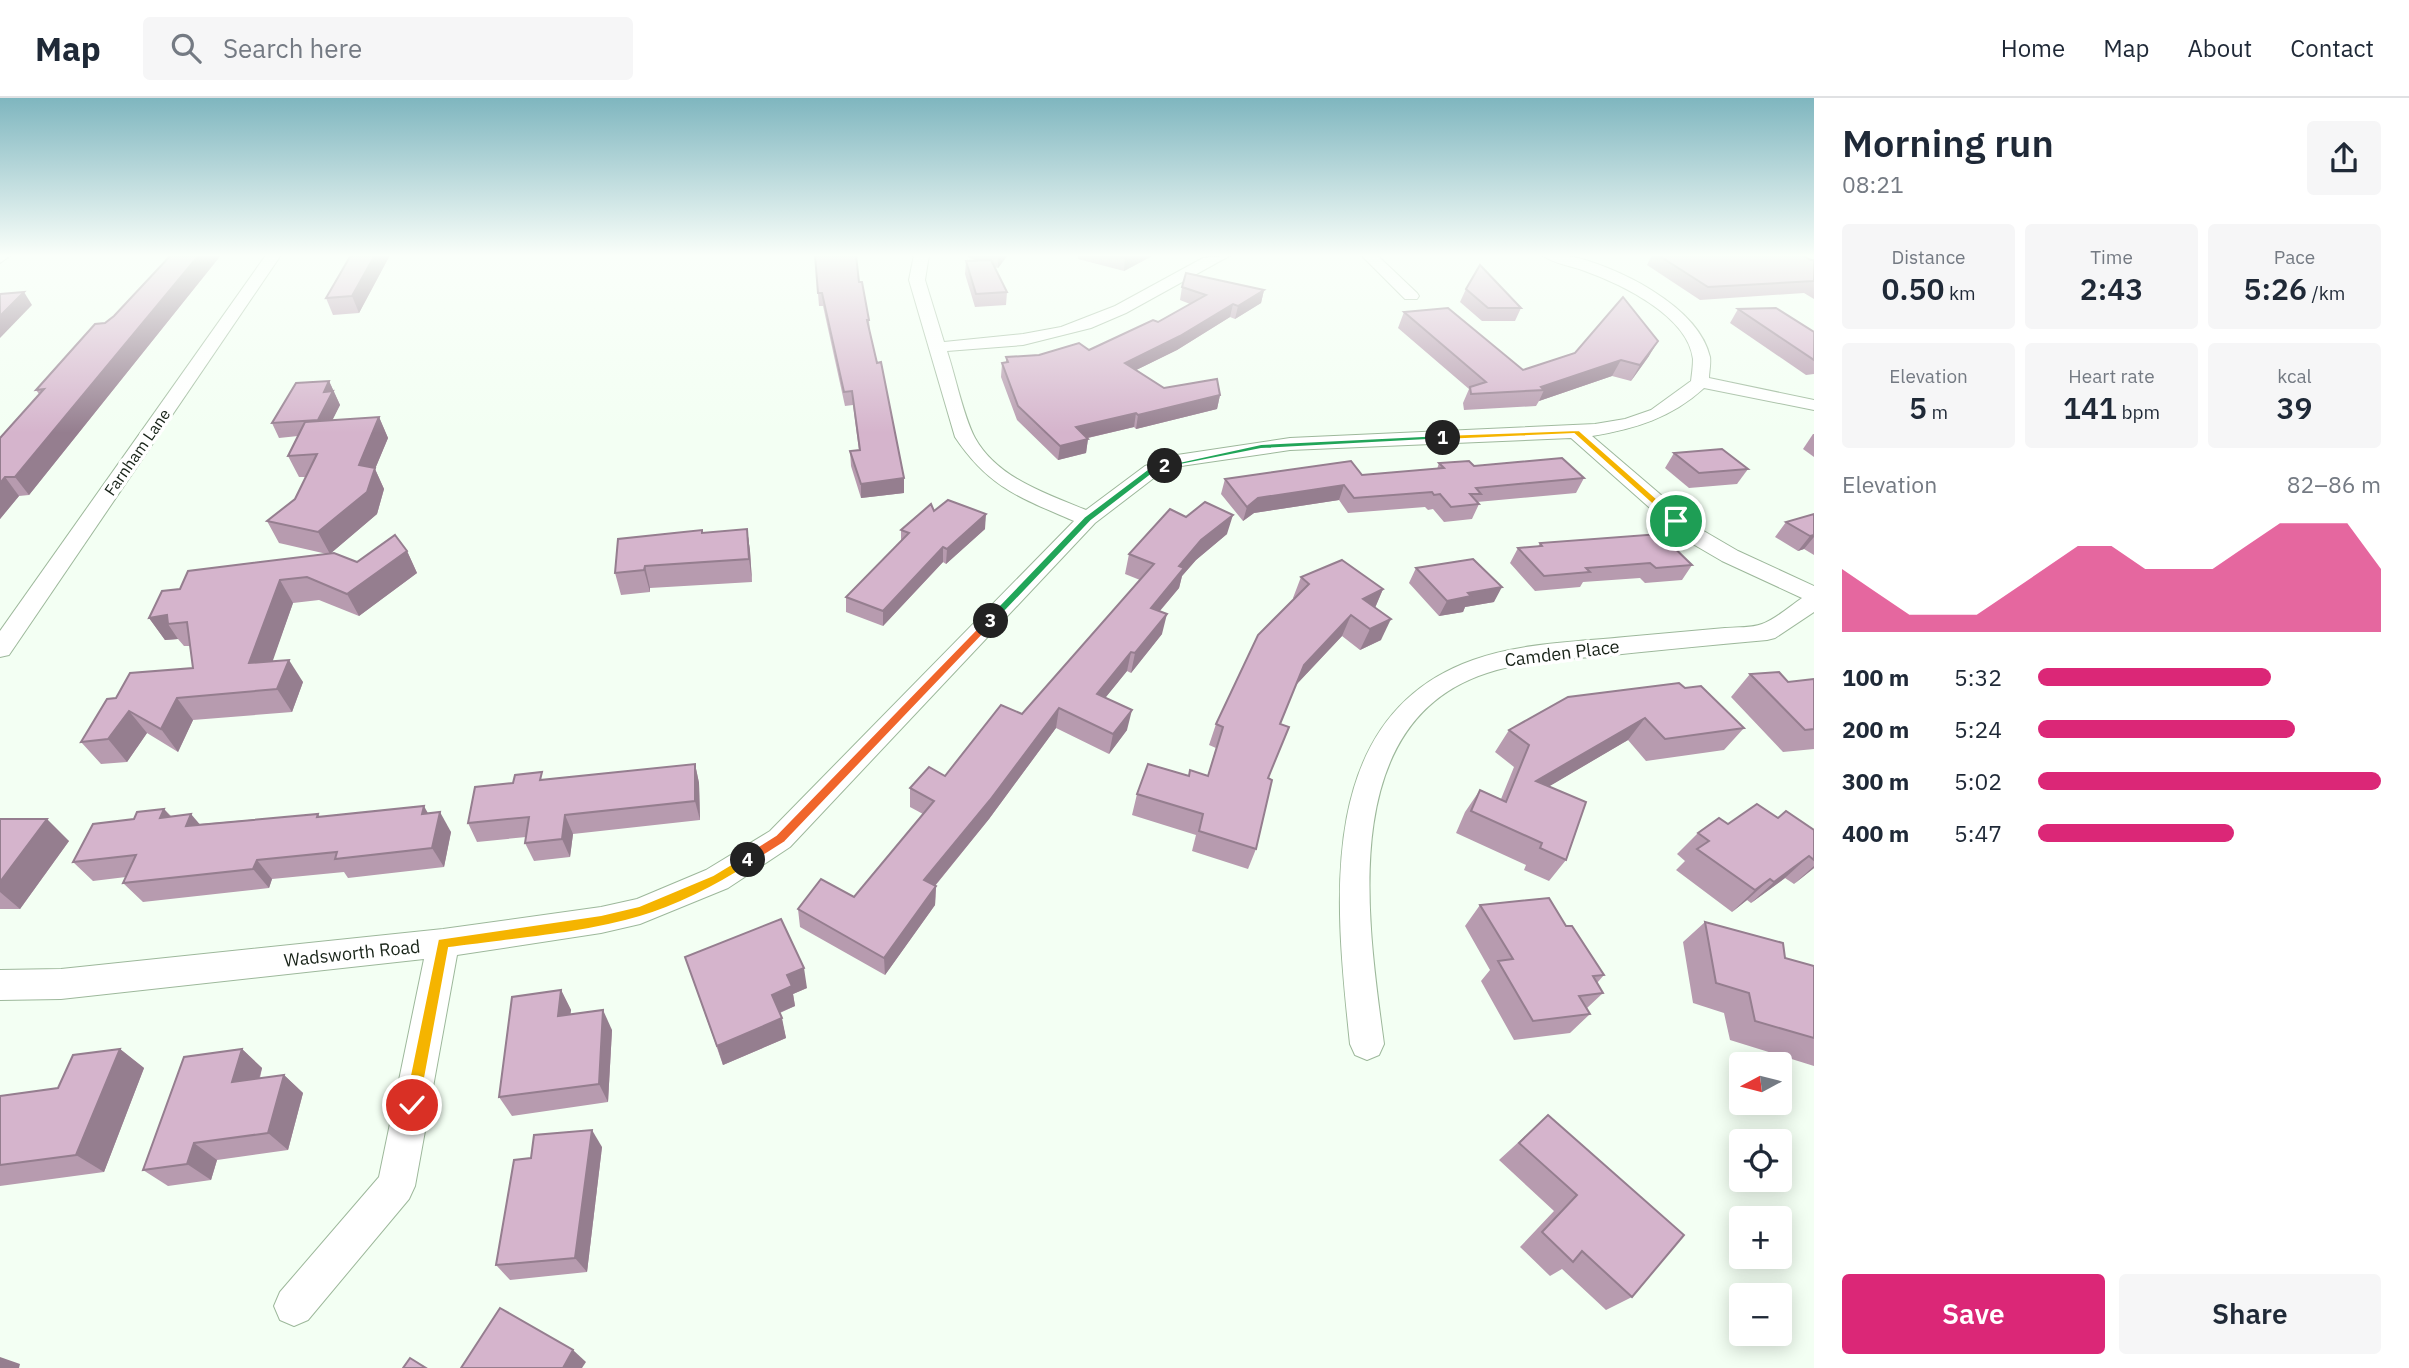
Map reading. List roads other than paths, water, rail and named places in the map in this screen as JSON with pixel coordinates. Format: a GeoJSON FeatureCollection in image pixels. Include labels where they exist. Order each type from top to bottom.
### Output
{"type":"FeatureCollection","features":[{"type":"Feature","properties":{"kind":"street","name":"Farnham Lane"},"geometry":{"type":"LineString","coordinates":[[4,637],[233,314]]}},
{"type":"Feature","properties":{"kind":"street"},"geometry":{"type":"LineString","coordinates":[[927,314],[965,437],[977,455],[1014,487],[1088,519]]}},
{"type":"Feature","properties":{"kind":"street"},"geometry":{"type":"LineString","coordinates":[[937,347],[1032,339],[1087,325],[1110,314]]}},
{"type":"Feature","properties":{"kind":"street"},"geometry":{"type":"LineString","coordinates":[[1672,314],[1693,337],[1700,354],[1700,382],[1814,405]]}},
{"type":"Feature","properties":{"kind":"street","name":"Wadsworth Road"},"geometry":{"type":"LineString","coordinates":[[0,985],[61,984],[443,943],[601,920],[640,911],[717,879],[780,839],[1088,519],[1152,470],[1177,461],[1290,444],[1576,432],[1618,426],[1656,415],[1675,405],[1700,382]]}},
{"type":"Feature","properties":{"kind":"street"},"geometry":{"type":"LineString","coordinates":[[1576,432],[1694,535],[1730,556],[1814,594]]}},
{"type":"Feature","properties":{"kind":"street","name":"Camden Place"},"geometry":{"type":"LineString","coordinates":[[1367,1045],[1353,907],[1356,849],[1370,783],[1394,727],[1427,694],[1481,666],[1546,653],[1767,632],[1814,601]]}},
{"type":"Feature","properties":{"kind":"street"},"geometry":{"type":"LineString","coordinates":[[294,1306],[396,1186],[443,943]]}}]}
